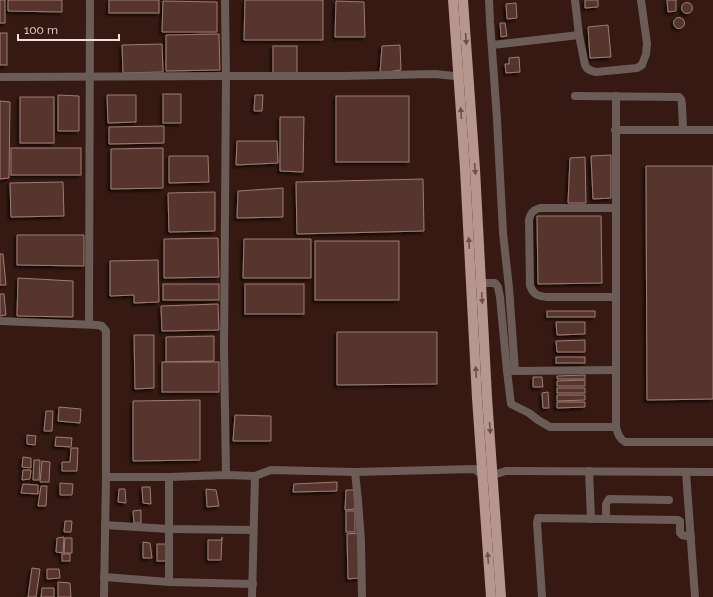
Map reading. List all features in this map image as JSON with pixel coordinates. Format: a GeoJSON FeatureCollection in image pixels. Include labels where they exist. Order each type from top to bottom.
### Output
{"type":"FeatureCollection","features":[{"type":"Feature","properties":{"kind":"main road"},"geometry":{"type":"LineString","coordinates":[[453,0],[475,168],[476,283],[488,476],[491,597]]}},
{"type":"Feature","properties":{"kind":"main road"},"geometry":{"type":"LineString","coordinates":[[463,0],[463,77]]}},
{"type":"Feature","properties":{"kind":"main road"},"geometry":{"type":"LineString","coordinates":[[488,476],[501,597]]}},
{"type":"Feature","properties":{"kind":"street"},"geometry":{"type":"LineString","coordinates":[[89,324],[90,0]]}},
{"type":"Feature","properties":{"kind":"street"},"geometry":{"type":"LineString","coordinates":[[225,0],[226,76],[224,348],[226,475]]}},
{"type":"Feature","properties":{"kind":"street"},"geometry":{"type":"LineString","coordinates":[[489,0],[503,233],[509,288],[511,404],[529,413],[550,427],[616,427]]}},
{"type":"Feature","properties":{"kind":"street"},"geometry":{"type":"LineString","coordinates":[[575,0],[579,35],[585,65],[591,71],[596,72],[637,68],[642,65],[646,54],[647,44],[642,0]]}},
{"type":"Feature","properties":{"kind":"street"},"geometry":{"type":"LineString","coordinates":[[492,45],[579,35]]}},
{"type":"Feature","properties":{"kind":"street"},"geometry":{"type":"LineString","coordinates":[[0,76],[90,77],[435,74],[463,77]]}},
{"type":"Feature","properties":{"kind":"street"},"geometry":{"type":"LineString","coordinates":[[575,96],[679,97],[682,104],[683,130]]}},
{"type":"Feature","properties":{"kind":"street"},"geometry":{"type":"LineString","coordinates":[[616,96],[616,427],[621,439],[625,442],[713,442]]}},
{"type":"Feature","properties":{"kind":"street"},"geometry":{"type":"LineString","coordinates":[[615,130],[713,130]]}},
{"type":"Feature","properties":{"kind":"street"},"geometry":{"type":"LineString","coordinates":[[616,208],[540,208],[530,214],[529,220],[530,285],[531,290],[535,294],[547,297],[616,297]]}},
{"type":"Feature","properties":{"kind":"street"},"geometry":{"type":"LineString","coordinates":[[476,283],[495,284],[498,287],[511,371]]}},
{"type":"Feature","properties":{"kind":"street"},"geometry":{"type":"LineString","coordinates":[[0,321],[89,324],[102,326],[105,328],[107,335],[104,597]]}},
{"type":"Feature","properties":{"kind":"street"},"geometry":{"type":"LineString","coordinates":[[511,371],[616,370]]}},
{"type":"Feature","properties":{"kind":"street"},"geometry":{"type":"LineString","coordinates":[[106,477],[255,476],[271,470],[355,472],[475,469],[488,476],[506,471],[713,472]]}},
{"type":"Feature","properties":{"kind":"street"},"geometry":{"type":"LineString","coordinates":[[589,471],[591,519]]}},
{"type":"Feature","properties":{"kind":"street"},"geometry":{"type":"LineString","coordinates":[[355,472],[361,540],[362,597]]}},
{"type":"Feature","properties":{"kind":"street"},"geometry":{"type":"LineString","coordinates":[[686,472],[695,597]]}},
{"type":"Feature","properties":{"kind":"street"},"geometry":{"type":"LineString","coordinates":[[252,597],[255,476]]}},
{"type":"Feature","properties":{"kind":"street"},"geometry":{"type":"LineString","coordinates":[[169,477],[169,582]]}},
{"type":"Feature","properties":{"kind":"street"},"geometry":{"type":"LineString","coordinates":[[606,519],[606,504],[609,499],[669,500]]}},
{"type":"Feature","properties":{"kind":"street"},"geometry":{"type":"LineString","coordinates":[[542,597],[537,523],[538,518],[678,520],[680,521],[680,533],[691,537]]}},
{"type":"Feature","properties":{"kind":"street"},"geometry":{"type":"LineString","coordinates":[[105,525],[169,529],[253,530]]}},
{"type":"Feature","properties":{"kind":"street"},"geometry":{"type":"LineString","coordinates":[[104,577],[169,582],[253,584]]}},
{"type":"Feature","properties":{"kind":"building"},"geometry":{"type":"Polygon","coordinates":[[[0,0],[5,0],[5,23],[0,23],[0,0]]]}},
{"type":"Feature","properties":{"kind":"building"},"geometry":{"type":"Polygon","coordinates":[[[8,0],[62,0],[62,12],[8,11],[8,0]]]}},
{"type":"Feature","properties":{"kind":"building"},"geometry":{"type":"Polygon","coordinates":[[[109,0],[159,0],[159,13],[109,13],[109,0]]]}},
{"type":"Feature","properties":{"kind":"building"},"geometry":{"type":"Polygon","coordinates":[[[245,0],[323,0],[323,40],[244,40],[245,0]]]}},
{"type":"Feature","properties":{"kind":"building"},"geometry":{"type":"Polygon","coordinates":[[[585,0],[598,0],[598,7],[585,8],[585,0]]]}},
{"type":"Feature","properties":{"kind":"building"},"geometry":{"type":"Polygon","coordinates":[[[667,0],[676,0],[676,11],[668,12],[667,0]]]}},
{"type":"Feature","properties":{"kind":"building"},"geometry":{"type":"Polygon","coordinates":[[[163,1],[217,2],[217,32],[162,32],[163,1]]]}},
{"type":"Feature","properties":{"kind":"building"},"geometry":{"type":"Polygon","coordinates":[[[336,1],[364,2],[365,37],[335,37],[336,1]]]}},
{"type":"Feature","properties":{"kind":"building"},"geometry":{"type":"Polygon","coordinates":[[[516,3],[517,18],[507,19],[506,4],[516,3]]]}},
{"type":"Feature","properties":{"kind":"building"},"geometry":{"type":"Polygon","coordinates":[[[685,3],[689,3],[691,4],[691,12],[685,13],[682,10],[682,6],[685,3]]]}},
{"type":"Feature","properties":{"kind":"building"},"geometry":{"type":"Polygon","coordinates":[[[677,18],[681,18],[683,19],[683,27],[677,28],[674,25],[674,21],[677,18]]]}},
{"type":"Feature","properties":{"kind":"building"},"geometry":{"type":"Polygon","coordinates":[[[500,23],[505,23],[507,36],[501,37],[500,23]]]}},
{"type":"Feature","properties":{"kind":"building"},"geometry":{"type":"Polygon","coordinates":[[[608,25],[611,57],[590,58],[588,27],[608,25]]]}},
{"type":"Feature","properties":{"kind":"building"},"geometry":{"type":"Polygon","coordinates":[[[0,33],[7,33],[7,65],[0,65],[0,33]]]}},
{"type":"Feature","properties":{"kind":"building"},"geometry":{"type":"Polygon","coordinates":[[[219,34],[220,70],[166,71],[166,35],[219,34]]]}},
{"type":"Feature","properties":{"kind":"building"},"geometry":{"type":"Polygon","coordinates":[[[162,44],[163,72],[123,73],[122,45],[162,44]]]}},
{"type":"Feature","properties":{"kind":"building"},"geometry":{"type":"Polygon","coordinates":[[[400,45],[401,70],[380,73],[382,46],[400,45]]]}},
{"type":"Feature","properties":{"kind":"building"},"geometry":{"type":"Polygon","coordinates":[[[273,46],[297,46],[297,73],[273,73],[273,46]]]}},
{"type":"Feature","properties":{"kind":"building"},"geometry":{"type":"Polygon","coordinates":[[[519,57],[520,72],[506,73],[505,64],[509,64],[509,58],[519,57]]]}},
{"type":"Feature","properties":{"kind":"building"},"geometry":{"type":"Polygon","coordinates":[[[163,94],[181,94],[181,123],[163,123],[163,94]]]}},
{"type":"Feature","properties":{"kind":"building"},"geometry":{"type":"Polygon","coordinates":[[[58,95],[79,96],[79,131],[58,131],[58,95]]]}},
{"type":"Feature","properties":{"kind":"building"},"geometry":{"type":"Polygon","coordinates":[[[107,95],[136,95],[136,122],[108,123],[107,95]]]}},
{"type":"Feature","properties":{"kind":"building"},"geometry":{"type":"Polygon","coordinates":[[[255,95],[263,95],[262,111],[254,111],[255,95]]]}},
{"type":"Feature","properties":{"kind":"building"},"geometry":{"type":"Polygon","coordinates":[[[336,96],[409,96],[409,162],[336,162],[336,96]]]}},
{"type":"Feature","properties":{"kind":"building"},"geometry":{"type":"Polygon","coordinates":[[[20,97],[54,97],[54,143],[20,143],[20,97]]]}},
{"type":"Feature","properties":{"kind":"building"},"geometry":{"type":"Polygon","coordinates":[[[0,101],[10,102],[9,178],[0,179],[0,101]]]}},
{"type":"Feature","properties":{"kind":"building"},"geometry":{"type":"Polygon","coordinates":[[[280,117],[304,117],[303,172],[280,171],[280,117]]]}},
{"type":"Feature","properties":{"kind":"building"},"geometry":{"type":"Polygon","coordinates":[[[164,126],[164,143],[109,144],[109,127],[164,126]]]}},
{"type":"Feature","properties":{"kind":"building"},"geometry":{"type":"Polygon","coordinates":[[[237,141],[277,141],[278,163],[236,165],[237,141]]]}},
{"type":"Feature","properties":{"kind":"building"},"geometry":{"type":"Polygon","coordinates":[[[11,148],[81,148],[81,175],[11,175],[11,148]]]}},
{"type":"Feature","properties":{"kind":"building"},"geometry":{"type":"Polygon","coordinates":[[[163,148],[163,188],[111,189],[111,149],[163,148]]]}},
{"type":"Feature","properties":{"kind":"building"},"geometry":{"type":"Polygon","coordinates":[[[611,155],[611,198],[593,199],[591,156],[611,155]]]}},
{"type":"Feature","properties":{"kind":"building"},"geometry":{"type":"Polygon","coordinates":[[[169,156],[208,156],[209,182],[169,183],[169,156]]]}},
{"type":"Feature","properties":{"kind":"building"},"geometry":{"type":"Polygon","coordinates":[[[585,157],[586,203],[568,203],[570,158],[585,157]]]}},
{"type":"Feature","properties":{"kind":"building"},"geometry":{"type":"Polygon","coordinates":[[[646,166],[713,166],[713,399],[647,400],[646,166]]]}},
{"type":"Feature","properties":{"kind":"building"},"geometry":{"type":"Polygon","coordinates":[[[423,179],[424,231],[297,234],[296,182],[423,179]]]}},
{"type":"Feature","properties":{"kind":"building"},"geometry":{"type":"Polygon","coordinates":[[[63,182],[64,216],[11,217],[10,183],[63,182]]]}},
{"type":"Feature","properties":{"kind":"building"},"geometry":{"type":"Polygon","coordinates":[[[283,188],[283,217],[237,218],[238,191],[283,188]]]}},
{"type":"Feature","properties":{"kind":"building"},"geometry":{"type":"Polygon","coordinates":[[[215,192],[215,231],[169,232],[168,193],[215,192]]]}},
{"type":"Feature","properties":{"kind":"building"},"geometry":{"type":"Polygon","coordinates":[[[537,216],[601,216],[602,283],[538,284],[537,216]]]}},
{"type":"Feature","properties":{"kind":"building"},"geometry":{"type":"Polygon","coordinates":[[[17,235],[84,235],[84,266],[17,265],[17,235]]]}},
{"type":"Feature","properties":{"kind":"building"},"geometry":{"type":"Polygon","coordinates":[[[218,238],[219,277],[164,278],[164,239],[218,238]]]}},
{"type":"Feature","properties":{"kind":"building"},"geometry":{"type":"Polygon","coordinates":[[[244,239],[311,239],[311,278],[243,278],[244,239]]]}},
{"type":"Feature","properties":{"kind":"building"},"geometry":{"type":"Polygon","coordinates":[[[315,241],[399,241],[399,300],[315,300],[315,241]]]}},
{"type":"Feature","properties":{"kind":"building"},"geometry":{"type":"Polygon","coordinates":[[[0,254],[3,254],[6,285],[0,285],[0,254]]]}},
{"type":"Feature","properties":{"kind":"building"},"geometry":{"type":"Polygon","coordinates":[[[158,260],[159,302],[134,303],[134,295],[110,296],[110,261],[158,260]]]}},
{"type":"Feature","properties":{"kind":"building"},"geometry":{"type":"Polygon","coordinates":[[[18,278],[73,281],[73,317],[17,316],[18,278]]]}},
{"type":"Feature","properties":{"kind":"building"},"geometry":{"type":"Polygon","coordinates":[[[163,284],[219,284],[219,300],[163,300],[163,284]]]}},
{"type":"Feature","properties":{"kind":"building"},"geometry":{"type":"Polygon","coordinates":[[[245,284],[304,284],[304,314],[245,314],[245,284]]]}},
{"type":"Feature","properties":{"kind":"building"},"geometry":{"type":"Polygon","coordinates":[[[0,294],[4,294],[6,315],[0,316],[0,294]]]}},
{"type":"Feature","properties":{"kind":"building"},"geometry":{"type":"Polygon","coordinates":[[[218,304],[219,330],[162,331],[161,306],[218,304]]]}},
{"type":"Feature","properties":{"kind":"building"},"geometry":{"type":"Polygon","coordinates":[[[547,311],[595,311],[595,317],[547,317],[547,311]]]}},
{"type":"Feature","properties":{"kind":"building"},"geometry":{"type":"Polygon","coordinates":[[[556,322],[585,322],[585,334],[557,335],[556,322]]]}},
{"type":"Feature","properties":{"kind":"building"},"geometry":{"type":"Polygon","coordinates":[[[337,332],[437,332],[437,384],[337,385],[337,332]]]}},
{"type":"Feature","properties":{"kind":"building"},"geometry":{"type":"Polygon","coordinates":[[[134,335],[154,335],[154,388],[135,389],[134,335]]]}},
{"type":"Feature","properties":{"kind":"building"},"geometry":{"type":"Polygon","coordinates":[[[214,336],[214,361],[166,362],[166,337],[214,336]]]}},
{"type":"Feature","properties":{"kind":"building"},"geometry":{"type":"Polygon","coordinates":[[[585,340],[585,352],[557,352],[556,341],[585,340]]]}},
{"type":"Feature","properties":{"kind":"building"},"geometry":{"type":"Polygon","coordinates":[[[556,357],[585,357],[585,363],[556,363],[556,357]]]}},
{"type":"Feature","properties":{"kind":"building"},"geometry":{"type":"Polygon","coordinates":[[[162,362],[219,362],[219,392],[162,392],[162,362]]]}},
{"type":"Feature","properties":{"kind":"building"},"geometry":{"type":"Polygon","coordinates":[[[585,375],[585,379],[557,379],[557,376],[585,375]]]}},
{"type":"Feature","properties":{"kind":"building"},"geometry":{"type":"Polygon","coordinates":[[[533,377],[542,377],[543,387],[533,387],[533,377]]]}},
{"type":"Feature","properties":{"kind":"building"},"geometry":{"type":"Polygon","coordinates":[[[585,380],[585,386],[557,386],[557,381],[585,380]]]}},
{"type":"Feature","properties":{"kind":"building"},"geometry":{"type":"Polygon","coordinates":[[[557,388],[585,388],[585,393],[557,393],[557,388]]]}},
{"type":"Feature","properties":{"kind":"building"},"geometry":{"type":"Polygon","coordinates":[[[548,392],[549,408],[543,408],[542,393],[548,392]]]}},
{"type":"Feature","properties":{"kind":"building"},"geometry":{"type":"Polygon","coordinates":[[[557,395],[585,395],[585,400],[557,401],[557,395]]]}},
{"type":"Feature","properties":{"kind":"building"},"geometry":{"type":"Polygon","coordinates":[[[200,400],[200,460],[133,461],[133,401],[200,400]]]}},
{"type":"Feature","properties":{"kind":"building"},"geometry":{"type":"Polygon","coordinates":[[[557,402],[585,402],[585,407],[557,408],[557,402]]]}},
{"type":"Feature","properties":{"kind":"building"},"geometry":{"type":"Polygon","coordinates":[[[59,407],[81,409],[80,423],[58,421],[59,407]]]}},
{"type":"Feature","properties":{"kind":"building"},"geometry":{"type":"Polygon","coordinates":[[[46,411],[53,411],[52,431],[44,431],[46,411]]]}},
{"type":"Feature","properties":{"kind":"building"},"geometry":{"type":"Polygon","coordinates":[[[235,415],[271,416],[271,441],[233,441],[235,415]]]}},
{"type":"Feature","properties":{"kind":"building"},"geometry":{"type":"Polygon","coordinates":[[[27,435],[36,436],[35,445],[27,444],[27,435]]]}},
{"type":"Feature","properties":{"kind":"building"},"geometry":{"type":"Polygon","coordinates":[[[56,437],[72,438],[71,447],[55,446],[56,437]]]}},
{"type":"Feature","properties":{"kind":"building"},"geometry":{"type":"Polygon","coordinates":[[[71,448],[78,448],[77,471],[62,471],[62,462],[70,462],[71,448]]]}},
{"type":"Feature","properties":{"kind":"building"},"geometry":{"type":"Polygon","coordinates":[[[23,457],[31,458],[31,468],[22,467],[23,457]]]}},
{"type":"Feature","properties":{"kind":"building"},"geometry":{"type":"Polygon","coordinates":[[[34,460],[40,460],[39,480],[33,480],[34,460]]]}},
{"type":"Feature","properties":{"kind":"building"},"geometry":{"type":"Polygon","coordinates":[[[42,461],[50,462],[49,482],[40,482],[42,461]]]}},
{"type":"Feature","properties":{"kind":"building"},"geometry":{"type":"Polygon","coordinates":[[[23,470],[31,470],[30,479],[22,480],[23,470]]]}},
{"type":"Feature","properties":{"kind":"building"},"geometry":{"type":"Polygon","coordinates":[[[337,482],[337,491],[293,492],[294,484],[337,482]]]}},
{"type":"Feature","properties":{"kind":"building"},"geometry":{"type":"Polygon","coordinates":[[[60,483],[73,484],[72,495],[60,495],[60,483]]]}},
{"type":"Feature","properties":{"kind":"building"},"geometry":{"type":"Polygon","coordinates":[[[23,484],[38,485],[38,494],[21,493],[23,484]]]}},
{"type":"Feature","properties":{"kind":"building"},"geometry":{"type":"Polygon","coordinates":[[[41,486],[47,486],[46,506],[38,506],[41,486]]]}},
{"type":"Feature","properties":{"kind":"building"},"geometry":{"type":"Polygon","coordinates":[[[142,487],[150,487],[151,504],[143,503],[142,487]]]}},
{"type":"Feature","properties":{"kind":"building"},"geometry":{"type":"Polygon","coordinates":[[[119,489],[125,489],[126,503],[118,502],[119,489]]]}},
{"type":"Feature","properties":{"kind":"building"},"geometry":{"type":"Polygon","coordinates":[[[206,489],[216,490],[219,506],[207,507],[206,489]]]}},
{"type":"Feature","properties":{"kind":"building"},"geometry":{"type":"Polygon","coordinates":[[[346,490],[354,490],[355,509],[345,510],[346,490]]]}},
{"type":"Feature","properties":{"kind":"building"},"geometry":{"type":"Polygon","coordinates":[[[141,510],[141,523],[134,523],[133,511],[141,510]]]}},
{"type":"Feature","properties":{"kind":"building"},"geometry":{"type":"Polygon","coordinates":[[[346,511],[355,511],[355,532],[346,532],[346,511]]]}},
{"type":"Feature","properties":{"kind":"building"},"geometry":{"type":"Polygon","coordinates":[[[65,521],[72,521],[71,532],[64,532],[65,521]]]}},
{"type":"Feature","properties":{"kind":"building"},"geometry":{"type":"Polygon","coordinates":[[[358,533],[359,578],[348,579],[347,534],[358,533]]]}},
{"type":"Feature","properties":{"kind":"building"},"geometry":{"type":"Polygon","coordinates":[[[64,537],[63,553],[56,552],[57,538],[64,537]]]}},
{"type":"Feature","properties":{"kind":"building"},"geometry":{"type":"Polygon","coordinates":[[[65,538],[72,538],[72,553],[64,553],[65,538]]]}},
{"type":"Feature","properties":{"kind":"building"},"geometry":{"type":"Polygon","coordinates":[[[208,540],[222,540],[221,560],[208,560],[208,540]]]}},
{"type":"Feature","properties":{"kind":"building"},"geometry":{"type":"Polygon","coordinates":[[[143,542],[150,543],[152,558],[143,558],[143,542]]]}},
{"type":"Feature","properties":{"kind":"building"},"geometry":{"type":"Polygon","coordinates":[[[157,544],[168,544],[168,561],[157,561],[157,544]]]}},
{"type":"Feature","properties":{"kind":"building"},"geometry":{"type":"Polygon","coordinates":[[[62,554],[70,554],[70,561],[62,561],[62,554]]]}},
{"type":"Feature","properties":{"kind":"building"},"geometry":{"type":"Polygon","coordinates":[[[32,568],[40,569],[36,597],[28,597],[32,568]]]}},
{"type":"Feature","properties":{"kind":"building"},"geometry":{"type":"Polygon","coordinates":[[[47,569],[59,569],[60,578],[47,579],[47,569]]]}},
{"type":"Feature","properties":{"kind":"building"},"geometry":{"type":"Polygon","coordinates":[[[58,582],[70,583],[71,597],[58,597],[58,582]]]}},
{"type":"Feature","properties":{"kind":"building"},"geometry":{"type":"Polygon","coordinates":[[[42,588],[54,588],[54,597],[41,597],[42,588]]]}}]}
